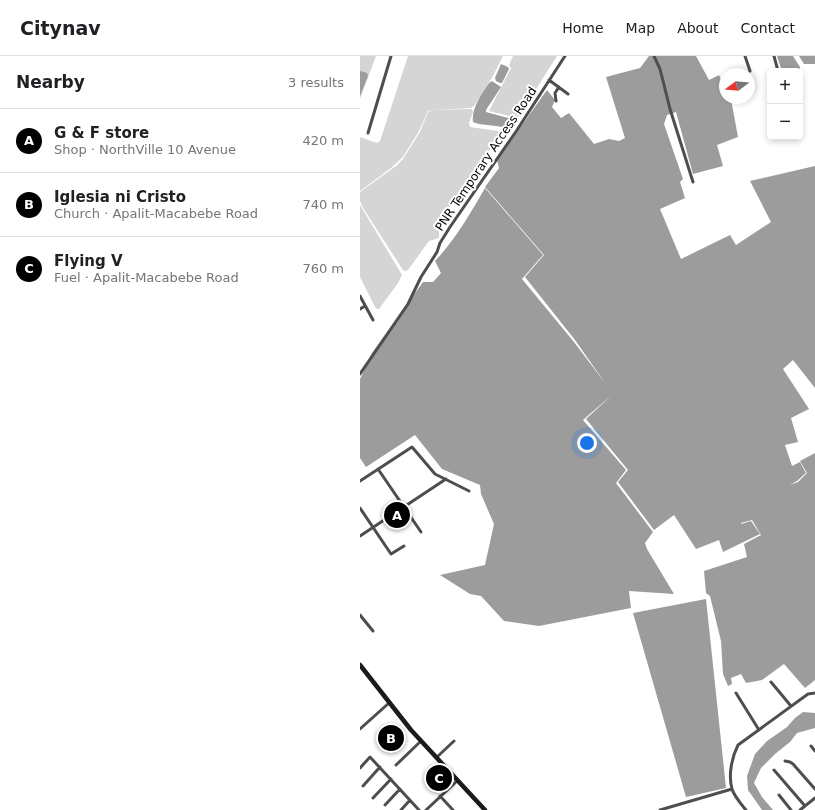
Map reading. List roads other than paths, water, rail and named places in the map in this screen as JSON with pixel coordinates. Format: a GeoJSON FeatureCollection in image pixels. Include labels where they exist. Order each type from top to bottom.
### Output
{"type":"FeatureCollection","features":[{"type":"Feature","properties":{"kind":"main road"},"geometry":{"type":"LineString","coordinates":[[360,665],[421,741],[485,810]]}},
{"type":"Feature","properties":{"kind":"street"},"geometry":{"type":"LineString","coordinates":[[368,134],[391,56]]}},
{"type":"Feature","properties":{"kind":"street","name":"PNR Temporary Access Road"},"geometry":{"type":"LineString","coordinates":[[360,374],[408,304],[421,277],[437,252],[440,243],[450,227],[517,130],[565,56]]}},
{"type":"Feature","properties":{"kind":"street"},"geometry":{"type":"LineString","coordinates":[[654,56],[660,69],[670,109],[693,182]]}},
{"type":"Feature","properties":{"kind":"street"},"geometry":{"type":"LineString","coordinates":[[745,56],[749,68]]}},
{"type":"Feature","properties":{"kind":"street"},"geometry":{"type":"LineString","coordinates":[[774,56],[777,68]]}},
{"type":"Feature","properties":{"kind":"street"},"geometry":{"type":"LineString","coordinates":[[549,80],[568,94]]}},
{"type":"Feature","properties":{"kind":"street"},"geometry":{"type":"LineString","coordinates":[[556,100],[555,93],[559,87]]}},
{"type":"Feature","properties":{"kind":"street"},"geometry":{"type":"LineString","coordinates":[[360,297],[373,320]]}},
{"type":"Feature","properties":{"kind":"street"},"geometry":{"type":"LineString","coordinates":[[360,309],[365,306]]}},
{"type":"Feature","properties":{"kind":"street"},"geometry":{"type":"LineString","coordinates":[[360,481],[412,447],[435,474],[469,491]]}},
{"type":"Feature","properties":{"kind":"street"},"geometry":{"type":"LineString","coordinates":[[378,469],[421,532]]}},
{"type":"Feature","properties":{"kind":"street"},"geometry":{"type":"LineString","coordinates":[[360,536],[446,479]]}},
{"type":"Feature","properties":{"kind":"street"},"geometry":{"type":"LineString","coordinates":[[360,508],[391,554],[404,546]]}},
{"type":"Feature","properties":{"kind":"street"},"geometry":{"type":"LineString","coordinates":[[360,615],[373,631]]}},
{"type":"Feature","properties":{"kind":"street"},"geometry":{"type":"LineString","coordinates":[[771,682],[791,706]]}},
{"type":"Feature","properties":{"kind":"street"},"geometry":{"type":"LineString","coordinates":[[736,693],[759,730]]}},
{"type":"Feature","properties":{"kind":"street"},"geometry":{"type":"LineString","coordinates":[[746,810],[732,790],[730,778],[734,754],[738,745],[808,694],[815,693]]}},
{"type":"Feature","properties":{"kind":"street"},"geometry":{"type":"LineString","coordinates":[[360,729],[389,703]]}},
{"type":"Feature","properties":{"kind":"street"},"geometry":{"type":"LineString","coordinates":[[396,766],[421,741]]}},
{"type":"Feature","properties":{"kind":"street"},"geometry":{"type":"LineString","coordinates":[[437,758],[454,741]]}},
{"type":"Feature","properties":{"kind":"street"},"geometry":{"type":"LineString","coordinates":[[811,746],[815,751]]}},
{"type":"Feature","properties":{"kind":"street"},"geometry":{"type":"LineString","coordinates":[[360,768],[370,757],[419,810]]}},
{"type":"Feature","properties":{"kind":"street"},"geometry":{"type":"LineString","coordinates":[[785,762],[790,762],[793,764],[815,789]]}},
{"type":"Feature","properties":{"kind":"street"},"geometry":{"type":"LineString","coordinates":[[363,786],[380,767]]}},
{"type":"Feature","properties":{"kind":"street"},"geometry":{"type":"LineString","coordinates":[[774,770],[805,806]]}},
{"type":"Feature","properties":{"kind":"street"},"geometry":{"type":"LineString","coordinates":[[373,798],[391,779]]}},
{"type":"Feature","properties":{"kind":"street"},"geometry":{"type":"LineString","coordinates":[[426,810],[458,780]]}},
{"type":"Feature","properties":{"kind":"street"},"geometry":{"type":"LineString","coordinates":[[385,805],[400,789]]}},
{"type":"Feature","properties":{"kind":"street"},"geometry":{"type":"LineString","coordinates":[[660,810],[732,790]]}},
{"type":"Feature","properties":{"kind":"street"},"geometry":{"type":"LineString","coordinates":[[779,795],[791,810]]}},
{"type":"Feature","properties":{"kind":"street"},"geometry":{"type":"LineString","coordinates":[[440,796],[453,810]]}},
{"type":"Feature","properties":{"kind":"street"},"geometry":{"type":"LineString","coordinates":[[800,810],[815,798]]}},
{"type":"Feature","properties":{"kind":"street"},"geometry":{"type":"LineString","coordinates":[[401,810],[410,800]]}},
{"type":"Feature","properties":{"kind":"street"},"geometry":{"type":"LineString","coordinates":[[430,806],[433,810]]}},
{"type":"Feature","properties":{"kind":"place","name":"G & F store"},"geometry":{"type":"Point","coordinates":[397,515]}},
{"type":"Feature","properties":{"kind":"place","name":"Iglesia ni Cristo"},"geometry":{"type":"Point","coordinates":[391,738]}},
{"type":"Feature","properties":{"kind":"place","name":"Flying V"},"geometry":{"type":"Point","coordinates":[439,778]}}]}
